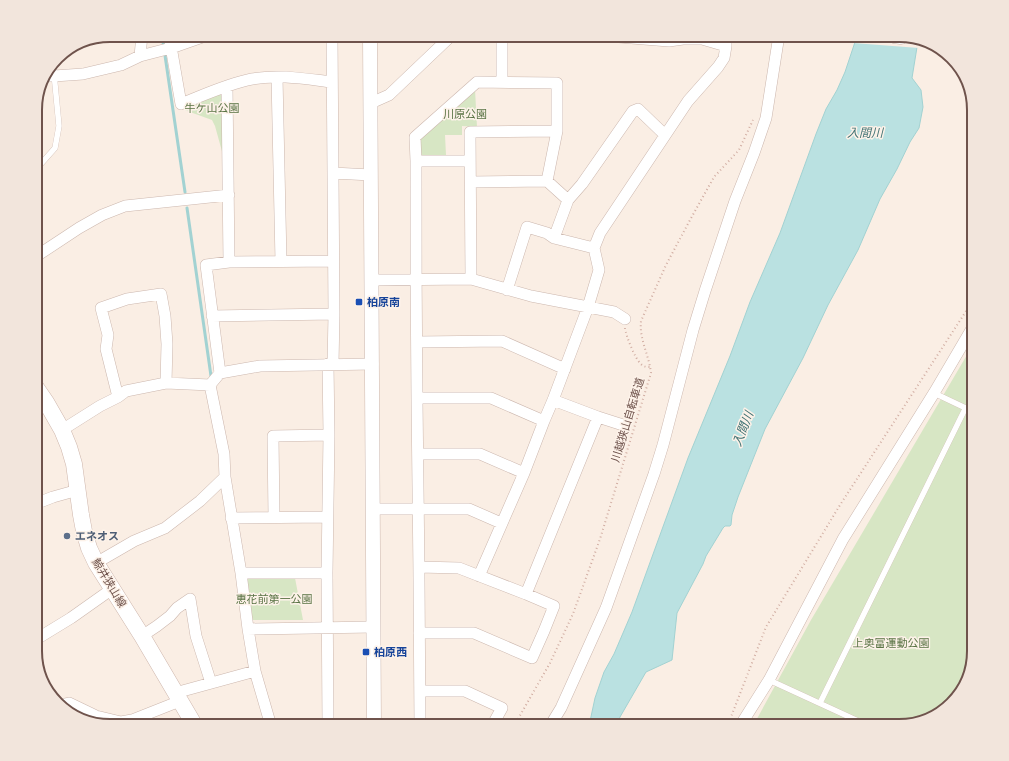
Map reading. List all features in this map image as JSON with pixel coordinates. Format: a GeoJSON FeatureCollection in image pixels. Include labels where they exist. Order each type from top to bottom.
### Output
{"type":"FeatureCollection","features":[{"type":"Feature","properties":{"kind":"main road","name":"鯨井狭山線"},"geometry":{"type":"LineString","coordinates":[[42,406],[62,430],[69,447],[74,464],[80,515],[96,562],[191,719]]}},
{"type":"Feature","properties":{"kind":"street"},"geometry":{"type":"LineString","coordinates":[[140,56],[141,42]]}},
{"type":"Feature","properties":{"kind":"street"},"geometry":{"type":"LineString","coordinates":[[168,42],[166,49],[181,104],[227,86],[252,79],[277,77],[332,82]]}},
{"type":"Feature","properties":{"kind":"street"},"geometry":{"type":"LineString","coordinates":[[54,76],[83,74],[121,65],[140,56],[187,42]]}},
{"type":"Feature","properties":{"kind":"street"},"geometry":{"type":"LineString","coordinates":[[328,719],[327,517],[330,364],[334,314],[332,42]]}},
{"type":"Feature","properties":{"kind":"street"},"geometry":{"type":"LineString","coordinates":[[370,42],[374,719]]}},
{"type":"Feature","properties":{"kind":"street"},"geometry":{"type":"LineString","coordinates":[[371,103],[389,95],[445,42]]}},
{"type":"Feature","properties":{"kind":"street"},"geometry":{"type":"LineString","coordinates":[[502,42],[502,82]]}},
{"type":"Feature","properties":{"kind":"street"},"geometry":{"type":"LineString","coordinates":[[479,576],[554,400],[588,307],[599,270],[594,248],[600,233],[688,101],[724,58],[726,42]]}},
{"type":"Feature","properties":{"kind":"street"},"geometry":{"type":"LineString","coordinates":[[554,719],[561,708],[606,608],[654,474],[705,291],[735,201],[766,118],[778,42]]}},
{"type":"Feature","properties":{"kind":"street"},"geometry":{"type":"LineString","coordinates":[[277,77],[281,261]]}},
{"type":"Feature","properties":{"kind":"street"},"geometry":{"type":"LineString","coordinates":[[420,719],[415,137],[477,82],[557,82],[557,131],[547,181]]}},
{"type":"Feature","properties":{"kind":"street"},"geometry":{"type":"LineString","coordinates":[[227,86],[229,262]]}},
{"type":"Feature","properties":{"kind":"street"},"geometry":{"type":"LineString","coordinates":[[554,238],[568,200],[582,184],[633,111],[638,109],[665,135]]}},
{"type":"Feature","properties":{"kind":"street"},"geometry":{"type":"LineString","coordinates":[[471,279],[470,132],[557,131]]}},
{"type":"Feature","properties":{"kind":"street"},"geometry":{"type":"LineString","coordinates":[[416,161],[470,161]]}},
{"type":"Feature","properties":{"kind":"street"},"geometry":{"type":"LineString","coordinates":[[333,173],[371,174]]}},
{"type":"Feature","properties":{"kind":"street"},"geometry":{"type":"LineString","coordinates":[[470,182],[547,181],[568,200]]}},
{"type":"Feature","properties":{"kind":"street"},"geometry":{"type":"LineString","coordinates":[[42,252],[102,215],[125,206],[229,195]]}},
{"type":"Feature","properties":{"kind":"street"},"geometry":{"type":"LineString","coordinates":[[507,290],[527,227],[547,233],[554,238],[594,248]]}},
{"type":"Feature","properties":{"kind":"street"},"geometry":{"type":"LineString","coordinates":[[220,373],[206,265],[229,262],[333,261]]}},
{"type":"Feature","properties":{"kind":"street"},"geometry":{"type":"LineString","coordinates":[[372,280],[471,279],[530,296],[614,312],[625,319]]}},
{"type":"Feature","properties":{"kind":"street"},"geometry":{"type":"LineString","coordinates":[[118,397],[106,349],[108,334],[101,308],[127,299],[161,294],[165,316],[167,344],[166,383]]}},
{"type":"Feature","properties":{"kind":"street"},"geometry":{"type":"LineString","coordinates":[[212,316],[334,314]]}},
{"type":"Feature","properties":{"kind":"street"},"geometry":{"type":"LineString","coordinates":[[744,719],[769,680],[843,539],[934,393],[967,337]]}},
{"type":"Feature","properties":{"kind":"street"},"geometry":{"type":"LineString","coordinates":[[417,342],[502,341],[565,369]]}},
{"type":"Feature","properties":{"kind":"street"},"geometry":{"type":"LineString","coordinates":[[210,385],[220,373],[260,366],[373,364]]}},
{"type":"Feature","properties":{"kind":"street"},"geometry":{"type":"LineString","coordinates":[[62,430],[126,391],[166,383],[210,385]]}},
{"type":"Feature","properties":{"kind":"street"},"geometry":{"type":"LineString","coordinates":[[210,385],[224,454],[224,477],[241,573],[255,671],[269,719]]}},
{"type":"Feature","properties":{"kind":"street"},"geometry":{"type":"LineString","coordinates":[[417,398],[491,398],[544,421]]}},
{"type":"Feature","properties":{"kind":"street"},"geometry":{"type":"LineString","coordinates":[[554,400],[623,425]]}},
{"type":"Feature","properties":{"kind":"street"},"geometry":{"type":"LineString","coordinates":[[526,594],[598,417]]}},
{"type":"Feature","properties":{"kind":"street"},"geometry":{"type":"LineString","coordinates":[[274,517],[273,436],[329,435]]}},
{"type":"Feature","properties":{"kind":"street"},"geometry":{"type":"LineString","coordinates":[[418,454],[480,454],[524,473]]}},
{"type":"Feature","properties":{"kind":"street"},"geometry":{"type":"LineString","coordinates":[[96,562],[134,541],[165,528],[200,501],[224,477]]}},
{"type":"Feature","properties":{"kind":"street"},"geometry":{"type":"LineString","coordinates":[[42,501],[53,496],[78,490]]}},
{"type":"Feature","properties":{"kind":"street"},"geometry":{"type":"LineString","coordinates":[[373,509],[469,509],[502,523]]}},
{"type":"Feature","properties":{"kind":"street"},"geometry":{"type":"LineString","coordinates":[[231,518],[327,517]]}},
{"type":"Feature","properties":{"kind":"street"},"geometry":{"type":"LineString","coordinates":[[419,567],[459,568],[554,606],[532,658],[474,633],[419,633]]}},
{"type":"Feature","properties":{"kind":"street"},"geometry":{"type":"LineString","coordinates":[[241,573],[327,573]]}},
{"type":"Feature","properties":{"kind":"street"},"geometry":{"type":"LineString","coordinates":[[42,636],[71,618],[112,589]]}},
{"type":"Feature","properties":{"kind":"street"},"geometry":{"type":"LineString","coordinates":[[142,636],[170,616],[177,608],[190,599],[196,636],[211,683]]}},
{"type":"Feature","properties":{"kind":"street"},"geometry":{"type":"LineString","coordinates":[[248,629],[373,627]]}},
{"type":"Feature","properties":{"kind":"street"},"geometry":{"type":"LineString","coordinates":[[134,719],[178,697],[211,683],[255,671]]}},
{"type":"Feature","properties":{"kind":"street"},"geometry":{"type":"LineString","coordinates":[[420,691],[464,691],[502,708],[496,719]]}},
{"type":"Feature","properties":{"kind":"street"},"geometry":{"type":"LineString","coordinates":[[66,703],[96,716],[108,719]]}},
{"type":"Feature","properties":{"kind":"lane"},"geometry":{"type":"LineString","coordinates":[[42,163],[55,148],[59,126],[54,71]]}},
{"type":"Feature","properties":{"kind":"lane"},"geometry":{"type":"LineString","coordinates":[[820,703],[966,409],[934,393]]}},
{"type":"Feature","properties":{"kind":"lane"},"geometry":{"type":"LineString","coordinates":[[769,680],[854,719]]}},
{"type":"Feature","properties":{"kind":"path","name":"川越狭山自転車道"},"geometry":{"type":"LineString","coordinates":[[518,719],[550,663],[573,614],[587,577],[650,378],[650,367],[640,329],[641,321],[666,265],[714,177],[739,150],[756,115]]}},
{"type":"Feature","properties":{"kind":"path"},"geometry":{"type":"LineString","coordinates":[[730,719],[766,627],[840,505],[967,311]]}},
{"type":"Feature","properties":{"kind":"path"},"geometry":{"type":"LineString","coordinates":[[625,319],[626,332],[631,348],[640,364],[650,367]]}},
{"type":"Feature","properties":{"kind":"green space","name":"川原公園"},"geometry":{"type":"Polygon","coordinates":[[[475,89],[477,127],[462,126],[462,135],[445,135],[446,155],[421,155],[420,139],[475,89]]]}},
{"type":"Feature","properties":{"kind":"green space","name":"牛ケ山公園"},"geometry":{"type":"Polygon","coordinates":[[[220,94],[224,97],[223,155],[212,120],[179,108],[220,94]]]}},
{"type":"Feature","properties":{"kind":"green space","name":"上奥富運動公園"},"geometry":{"type":"Polygon","coordinates":[[[967,355],[967,651],[966,665],[960,681],[953,693],[941,705],[917,717],[899,719],[757,719],[811,620],[967,355]]]}},
{"type":"Feature","properties":{"kind":"green space","name":"恵花前第一公園"},"geometry":{"type":"Polygon","coordinates":[[[245,578],[295,578],[303,620],[252,620],[245,578]]]}},
{"type":"Feature","properties":{"kind":"water","name":"入間川"},"geometry":{"type":"Polygon","coordinates":[[[855,42],[899,42],[917,45],[912,78],[921,90],[923,107],[919,128],[880,199],[858,250],[828,305],[803,358],[765,429],[738,497],[732,515],[731,525],[723,528],[706,556],[677,613],[672,660],[646,672],[619,719],[590,719],[595,698],[604,672],[614,654],[632,612],[688,458],[730,356],[750,302],[780,233],[826,109],[845,72],[855,42]]]}},
{"type":"Feature","properties":{"kind":"pier"},"geometry":{"type":"Polygon","coordinates":[[[899,42],[913,43],[919,45],[919,48],[853,43],[899,42]]]}},
{"type":"Feature","properties":{"kind":"waterway"},"geometry":{"type":"LineString","coordinates":[[163,42],[185,192]]}},
{"type":"Feature","properties":{"kind":"waterway"},"geometry":{"type":"LineString","coordinates":[[187,208],[211,376]]}},
{"type":"Feature","properties":{"kind":"place","name":"柏原南"},"geometry":{"type":"Point","coordinates":[359,302]}},
{"type":"Feature","properties":{"kind":"place","name":"エネオス"},"geometry":{"type":"Point","coordinates":[67,536]}},
{"type":"Feature","properties":{"kind":"place","name":"柏原西"},"geometry":{"type":"Point","coordinates":[366,652]}}]}
